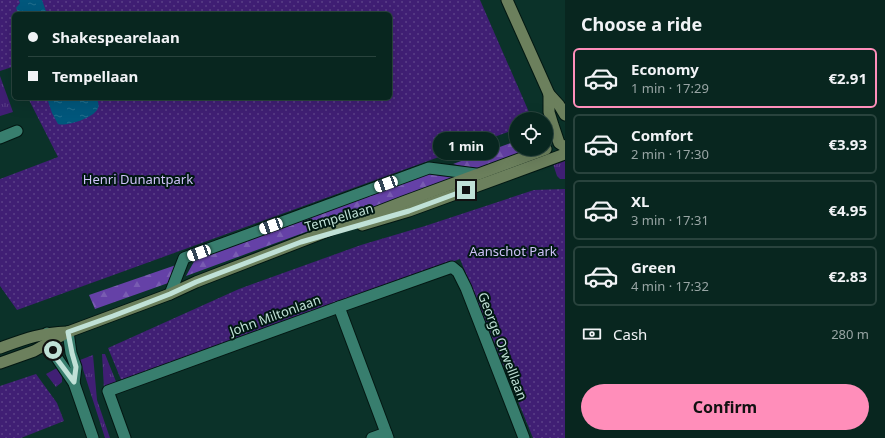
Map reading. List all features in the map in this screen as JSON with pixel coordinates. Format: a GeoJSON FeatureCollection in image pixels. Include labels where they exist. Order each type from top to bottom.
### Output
{"type":"FeatureCollection","features":[{"type":"Feature","properties":{"kind":"main road"},"geometry":{"type":"LineString","coordinates":[[507,0],[549,94],[559,105],[565,115]]}},
{"type":"Feature","properties":{"kind":"main road"},"geometry":{"type":"LineString","coordinates":[[549,94],[549,112],[563,143]]}},
{"type":"Feature","properties":{"kind":"main road","name":"Tempellaan"},"geometry":{"type":"LineString","coordinates":[[553,147],[563,143]]}},
{"type":"Feature","properties":{"kind":"main road","name":"Tempellaan"},"geometry":{"type":"LineString","coordinates":[[301,242],[409,211],[565,154]]}},
{"type":"Feature","properties":{"kind":"main road","name":"Tempellaan"},"geometry":{"type":"LineString","coordinates":[[0,348],[30,337],[49,338],[68,332],[170,294],[196,282],[476,174],[526,156]]}},
{"type":"Feature","properties":{"kind":"main road","name":"Tempellaan"},"geometry":{"type":"LineString","coordinates":[[0,363],[34,351],[49,338]]}},
{"type":"Feature","properties":{"kind":"street"},"geometry":{"type":"LineString","coordinates":[[0,138],[17,132]]}},
{"type":"Feature","properties":{"kind":"street"},"geometry":{"type":"LineString","coordinates":[[170,294],[184,258],[429,168],[476,174]]}},
{"type":"Feature","properties":{"kind":"street","name":"John Miltonlaan"},"geometry":{"type":"LineString","coordinates":[[125,438],[108,391],[452,267]]}},
{"type":"Feature","properties":{"kind":"street","name":"George Orwelllaan"},"geometry":{"type":"LineString","coordinates":[[452,267],[458,272],[466,288],[524,438]]}},
{"type":"Feature","properties":{"kind":"street"},"geometry":{"type":"LineString","coordinates":[[339,307],[387,435],[372,438]]}},
{"type":"Feature","properties":{"kind":"street"},"geometry":{"type":"LineString","coordinates":[[68,332],[76,367],[74,382]]}},
{"type":"Feature","properties":{"kind":"street"},"geometry":{"type":"LineString","coordinates":[[49,338],[56,358],[74,382],[93,438]]}},
{"type":"Feature","properties":{"kind":"green space","name":"Henri Dunantpark"},"geometry":{"type":"Polygon","coordinates":[[[0,0],[480,0],[529,112],[509,112],[509,132],[17,310],[0,286],[0,179],[58,157],[29,100],[392,100],[392,12],[12,12],[12,67],[0,71],[0,0]]]}},
{"type":"Feature","properties":{"kind":"green space"},"geometry":{"type":"Polygon","coordinates":[[[0,76],[13,112],[0,116],[0,76]]]}},
{"type":"Feature","properties":{"kind":"green space"},"geometry":{"type":"Polygon","coordinates":[[[509,144],[509,156],[514,156],[477,170],[453,164],[509,144]]]}},
{"type":"Feature","properties":{"kind":"green space"},"geometry":{"type":"Polygon","coordinates":[[[565,159],[565,179],[560,179],[557,176],[553,164],[565,159]]]}},
{"type":"Feature","properties":{"kind":"green space"},"geometry":{"type":"Polygon","coordinates":[[[427,172],[459,176],[186,276],[196,258],[427,172]]]}},
{"type":"Feature","properties":{"kind":"green space","name":"Aanschot Park"},"geometry":{"type":"Polygon","coordinates":[[[565,189],[565,438],[533,438],[460,259],[122,382],[108,348],[239,289],[361,245],[425,226],[534,190],[565,189]]]}},
{"type":"Feature","properties":{"kind":"green space"},"geometry":{"type":"Polygon","coordinates":[[[176,265],[171,282],[95,309],[89,295],[176,265]]]}},
{"type":"Feature","properties":{"kind":"green space"},"geometry":{"type":"Polygon","coordinates":[[[102,354],[105,354],[117,384],[104,389],[102,354]]]}},
{"type":"Feature","properties":{"kind":"green space"},"geometry":{"type":"Polygon","coordinates":[[[93,355],[97,400],[110,438],[105,438],[80,360],[93,355]]]}},
{"type":"Feature","properties":{"kind":"green space"},"geometry":{"type":"Polygon","coordinates":[[[57,368],[62,377],[62,382],[56,387],[46,374],[57,368]]]}},
{"type":"Feature","properties":{"kind":"green space"},"geometry":{"type":"Polygon","coordinates":[[[36,374],[57,403],[64,421],[21,438],[0,438],[0,386],[36,374]]]}},
{"type":"Feature","properties":{"kind":"water"},"geometry":{"type":"Polygon","coordinates":[[[19,0],[42,0],[46,12],[18,12],[16,8],[20,3],[19,0]]]}},
{"type":"Feature","properties":{"kind":"water"},"geometry":{"type":"Polygon","coordinates":[[[48,100],[97,100],[98,107],[94,113],[85,119],[73,123],[62,125],[58,124],[48,100]]]}},
{"type":"Feature","properties":{"kind":"route"},"geometry":{"type":"LineString","coordinates":[[53,350],[56,358],[74,382],[76,367],[68,332],[170,294],[196,282],[301,242],[409,211],[466,190]]}}]}
